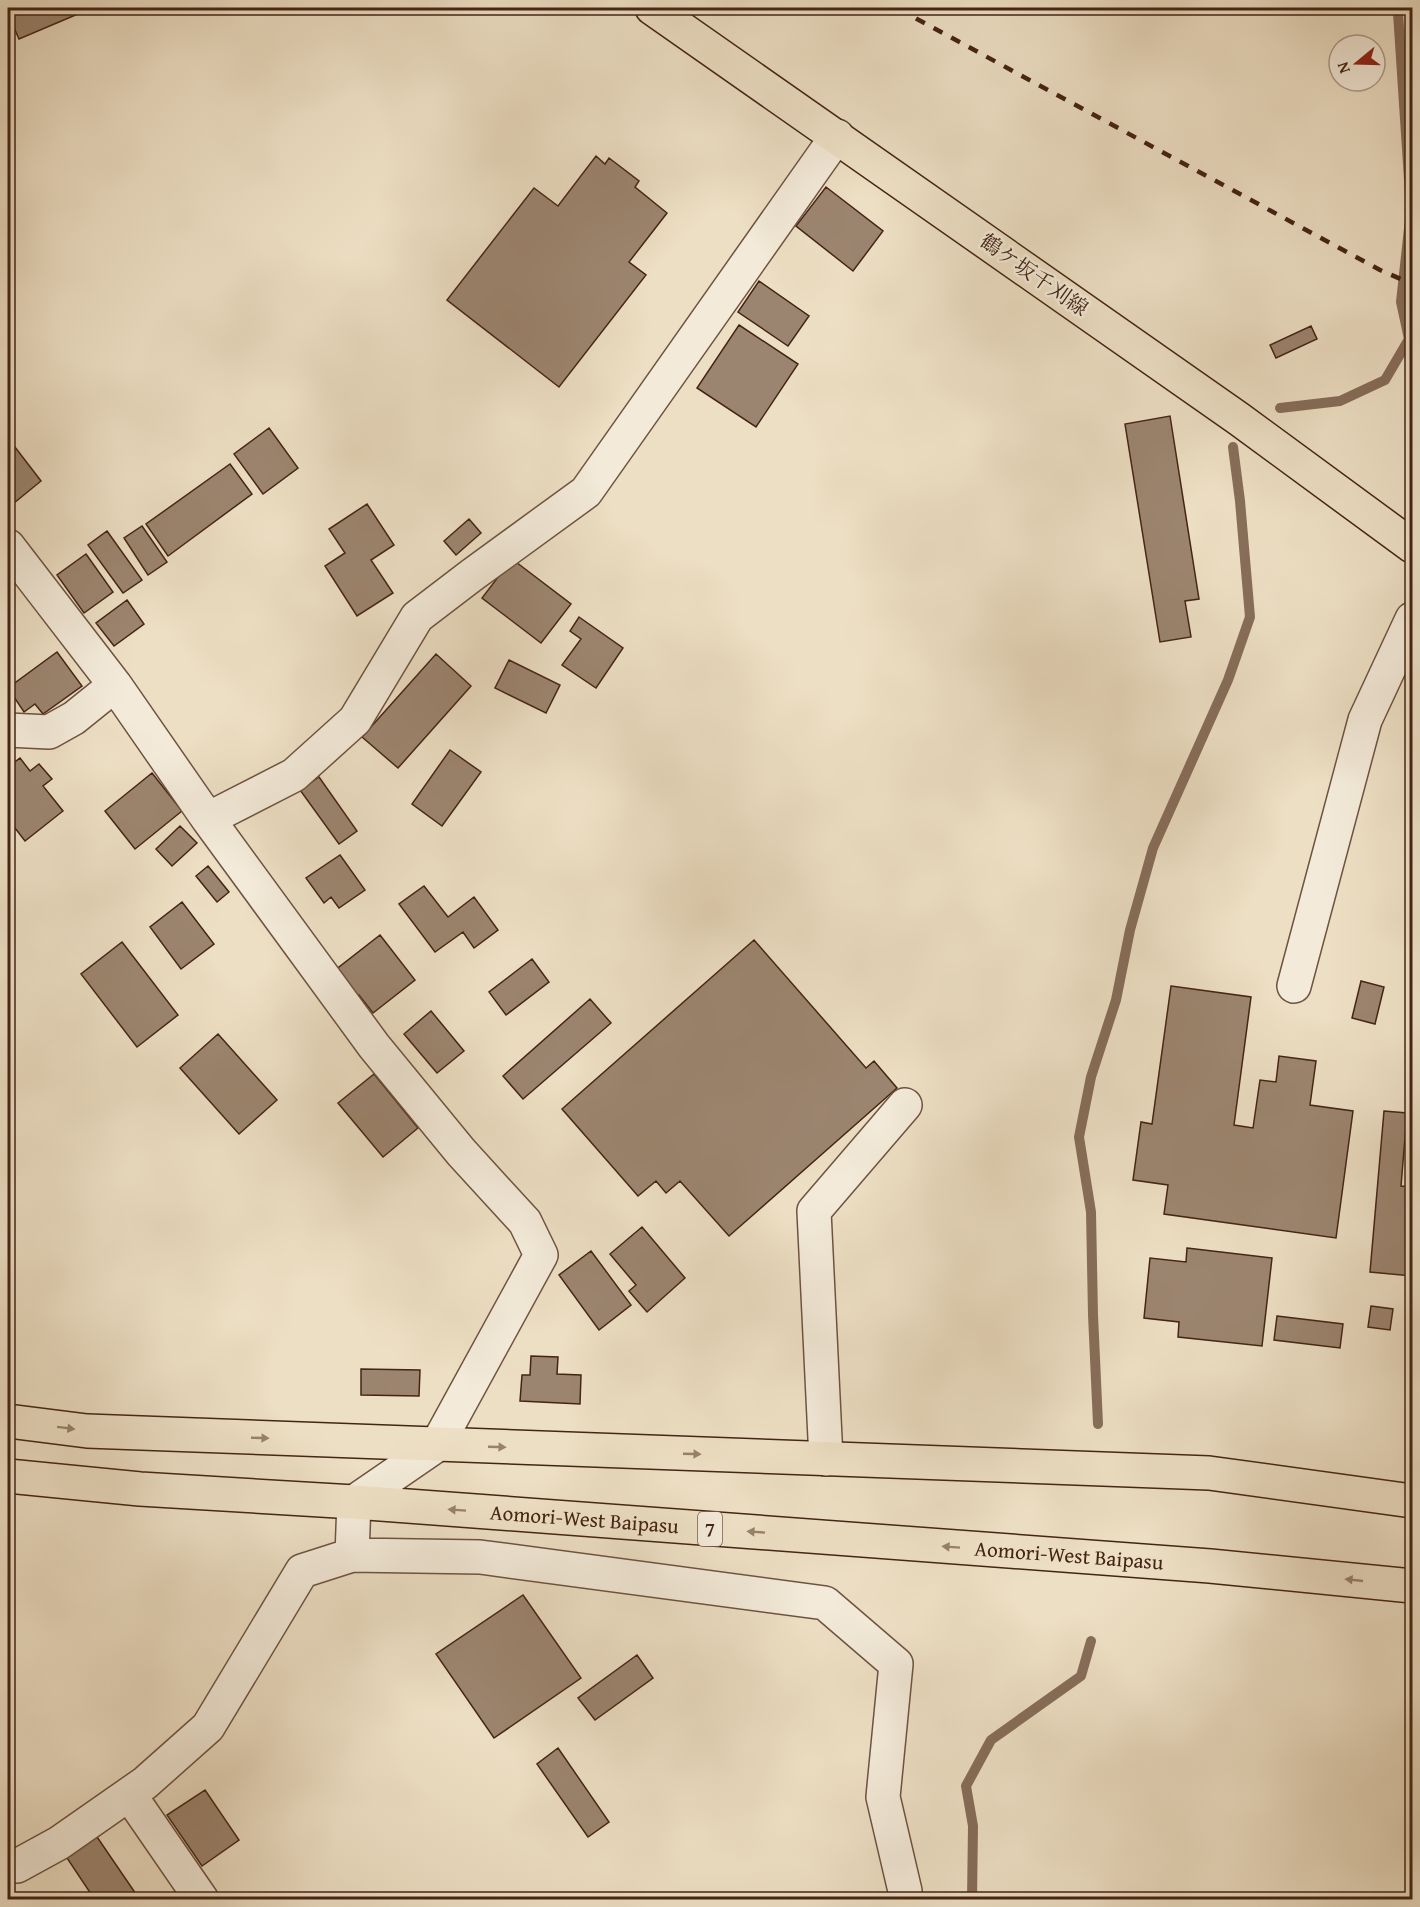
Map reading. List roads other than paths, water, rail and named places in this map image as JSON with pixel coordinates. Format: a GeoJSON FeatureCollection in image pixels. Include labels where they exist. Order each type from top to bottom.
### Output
{"type":"FeatureCollection","features":[{"type":"Feature","properties":{"kind":"main road","name":"鶴ケ坂千刈線"},"geometry":{"type":"LineString","coordinates":[[652,8],[1297,460],[1413,546]]}},
{"type":"Feature","properties":{"kind":"main road"},"geometry":{"type":"LineString","coordinates":[[8,1421],[87,1431],[1209,1473],[1413,1501]]}},
{"type":"Feature","properties":{"kind":"main road","name":"Aomori-West Baipasu"},"geometry":{"type":"LineString","coordinates":[[8,1476],[140,1489],[354,1502],[1210,1566],[1413,1586]]}},
{"type":"Feature","properties":{"kind":"street"},"geometry":{"type":"LineString","coordinates":[[208,819],[294,775],[356,720],[417,617],[472,574],[586,492],[837,136]]}},
{"type":"Feature","properties":{"kind":"street"},"geometry":{"type":"LineString","coordinates":[[8,546],[115,685],[208,819],[374,1046],[461,1152],[525,1222],[541,1256],[437,1445],[354,1502],[352,1555]]}},
{"type":"Feature","properties":{"kind":"street"},"geometry":{"type":"LineString","coordinates":[[1294,986],[1365,720],[1413,619]]}},
{"type":"Feature","properties":{"kind":"street"},"geometry":{"type":"LineString","coordinates":[[8,730],[49,732],[74,718],[115,685]]}},
{"type":"Feature","properties":{"kind":"street"},"geometry":{"type":"LineString","coordinates":[[826,1459],[814,1211],[905,1105]]}},
{"type":"Feature","properties":{"kind":"street"},"geometry":{"type":"LineString","coordinates":[[8,1866],[17,1866],[59,1843],[145,1783],[208,1727],[302,1571],[352,1555],[480,1557],[825,1603],[896,1664],[883,1797],[905,1899]]}},
{"type":"Feature","properties":{"kind":"street"},"geometry":{"type":"LineString","coordinates":[[129,1794],[202,1899]]}},
{"type":"Feature","properties":{"kind":"waterway"},"geometry":{"type":"LineString","coordinates":[[1280,408],[1340,401],[1385,380],[1409,339],[1401,302],[1411,210],[1398,13],[1395,8]]}},
{"type":"Feature","properties":{"kind":"waterway"},"geometry":{"type":"LineString","coordinates":[[1098,1424],[1091,1212],[1079,1137],[1091,1077],[1116,1000],[1130,930],[1153,848],[1228,680],[1250,617],[1233,447]]}},
{"type":"Feature","properties":{"kind":"waterway"},"geometry":{"type":"LineString","coordinates":[[972,1900],[973,1826],[966,1786],[991,1740],[1081,1676],[1091,1641]]}},
{"type":"Feature","properties":{"kind":"railway"},"geometry":{"type":"LineString","coordinates":[[899,8],[1380,270],[1412,284]]}}]}
